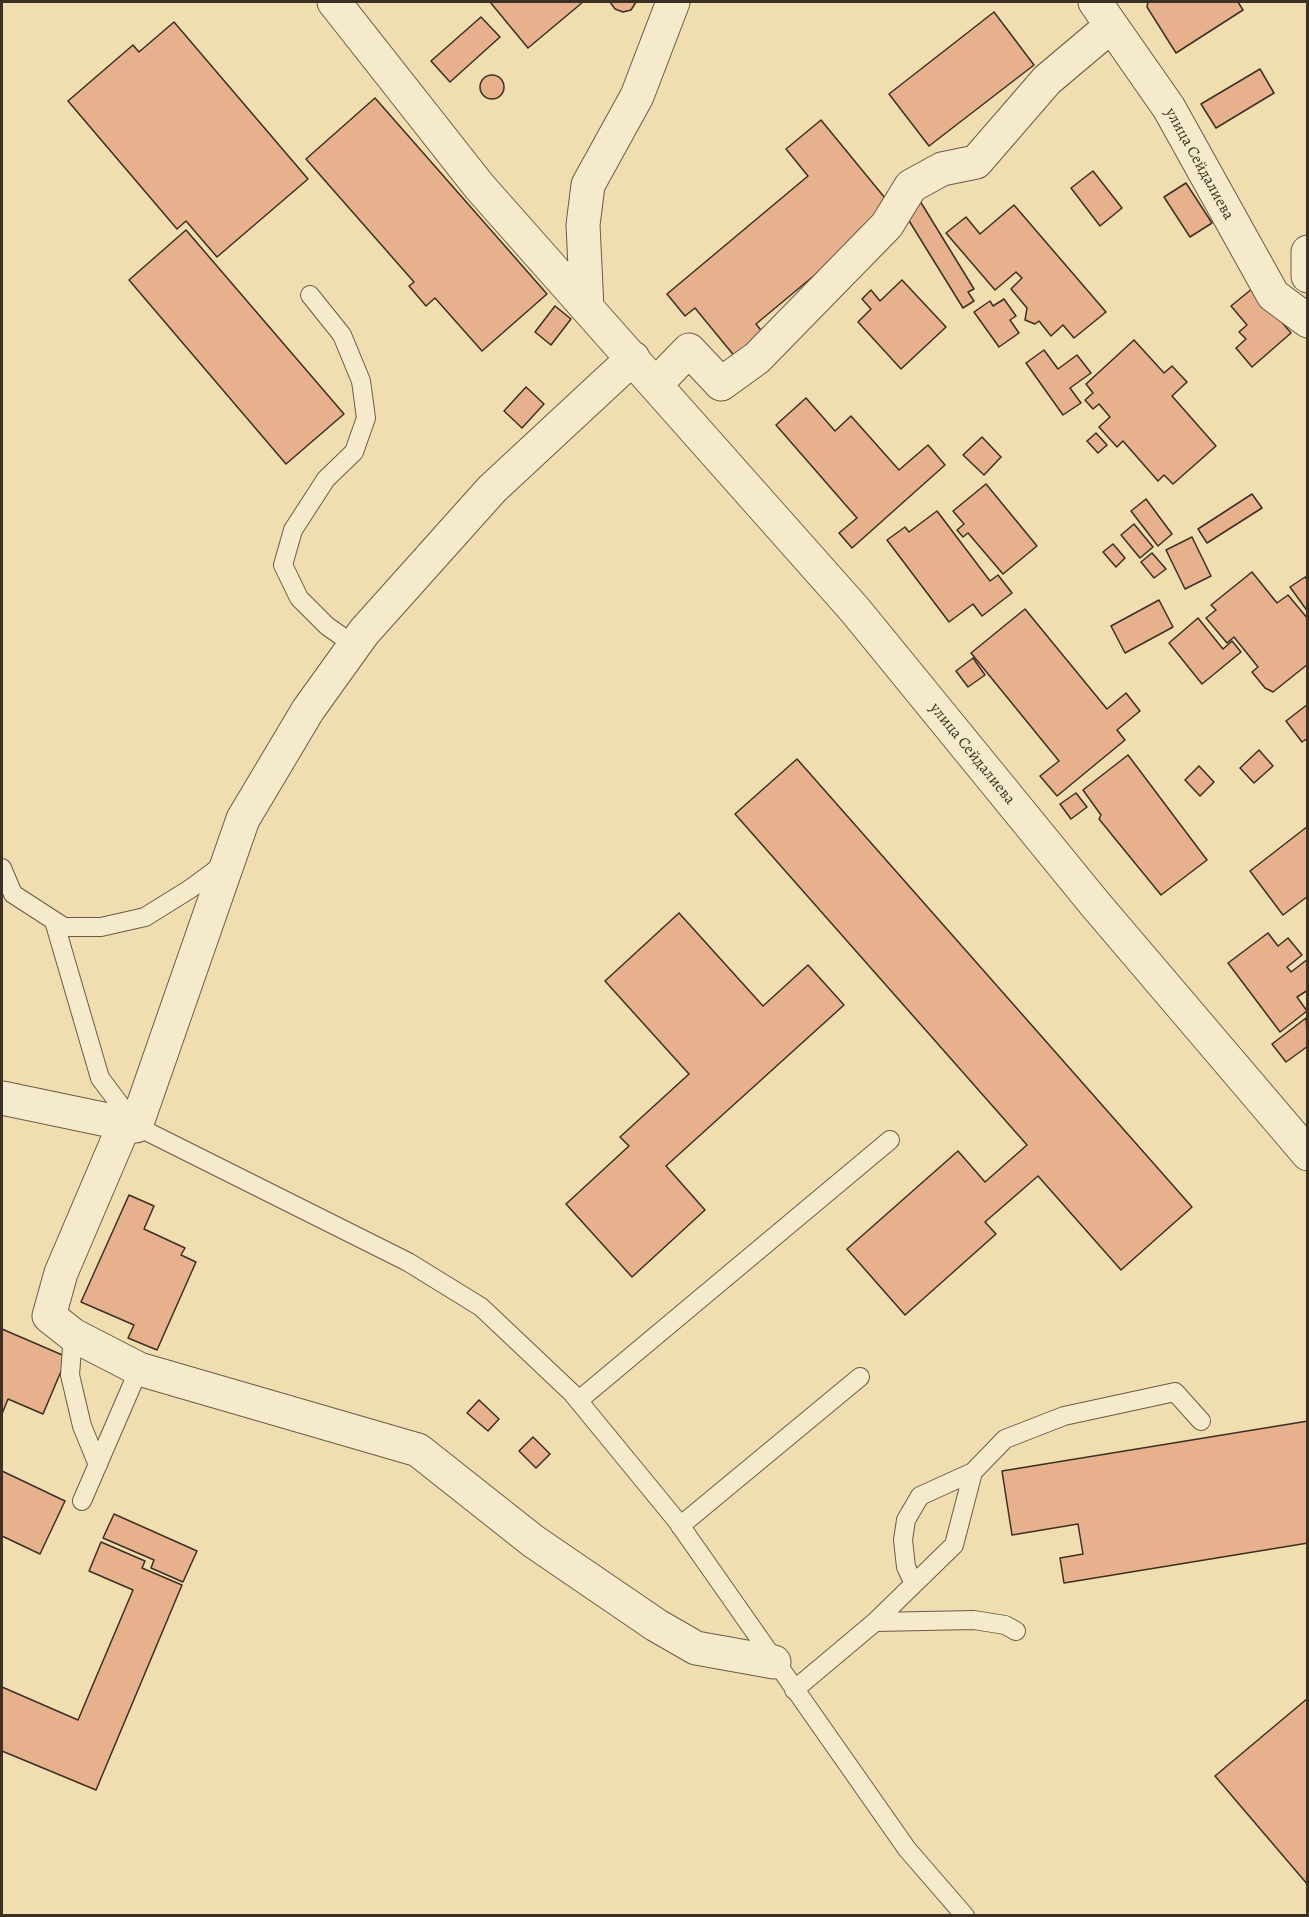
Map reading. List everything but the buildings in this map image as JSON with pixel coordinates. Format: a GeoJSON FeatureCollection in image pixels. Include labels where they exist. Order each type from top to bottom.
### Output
{"type":"FeatureCollection","features":[{"type":"Feature","properties":{"kind":"street","name":"улица Сейдалиева"},"geometry":{"type":"LineString","coordinates":[[334,2],[479,186],[855,610],[1095,904],[1308,1155]]}},
{"type":"Feature","properties":{"kind":"street"},"geometry":{"type":"LineString","coordinates":[[587,308],[584,225],[588,185],[637,96],[673,2]]}},
{"type":"Feature","properties":{"kind":"street","name":"улица Сейдалиева"},"geometry":{"type":"LineString","coordinates":[[1103,14],[1168,108],[1273,296],[1308,321]]}},
{"type":"Feature","properties":{"kind":"street"},"geometry":{"type":"LineString","coordinates":[[656,384],[689,350],[721,384],[757,358],[887,225],[911,186],[942,169],[976,162],[1103,14]]}},
{"type":"Feature","properties":{"kind":"street"},"geometry":{"type":"LineString","coordinates":[[1308,252],[1308,276]]}},
{"type":"Feature","properties":{"kind":"street"},"geometry":{"type":"LineString","coordinates":[[633,358],[492,489],[354,645],[308,710],[243,819],[130,1125],[61,1273],[49,1316],[73,1335],[139,1369],[418,1450],[533,1540],[656,1625],[696,1648],[774,1662]]}},
{"type":"Feature","properties":{"kind":"street"},"geometry":{"type":"LineString","coordinates":[[2,1098],[130,1125]]}},
{"type":"Feature","properties":{"kind":"lane"},"geometry":{"type":"LineString","coordinates":[[310,295],[342,335],[361,381],[366,418],[354,452],[326,479],[294,530],[283,565],[299,598],[327,626],[354,645]]}},
{"type":"Feature","properties":{"kind":"lane"},"geometry":{"type":"LineString","coordinates":[[2,868],[12,894],[64,927],[101,927],[144,917],[190,889],[229,860]]}},
{"type":"Feature","properties":{"kind":"lane"},"geometry":{"type":"LineString","coordinates":[[54,921],[100,1078],[130,1125],[408,1262],[481,1307],[579,1400],[680,1526],[906,1849],[965,1916]]}},
{"type":"Feature","properties":{"kind":"lane"},"geometry":{"type":"LineString","coordinates":[[579,1400],[890,1140]]}},
{"type":"Feature","properties":{"kind":"lane"},"geometry":{"type":"LineString","coordinates":[[73,1335],[70,1375],[82,1426],[98,1465]]}},
{"type":"Feature","properties":{"kind":"lane"},"geometry":{"type":"LineString","coordinates":[[82,1501],[139,1369]]}},
{"type":"Feature","properties":{"kind":"lane"},"geometry":{"type":"LineString","coordinates":[[680,1526],[860,1377]]}},
{"type":"Feature","properties":{"kind":"lane"},"geometry":{"type":"LineString","coordinates":[[914,1584],[906,1568],[903,1540],[906,1520],[920,1496],[973,1472],[1005,1439],[1064,1416],[1175,1392],[1202,1421]]}},
{"type":"Feature","properties":{"kind":"lane"},"geometry":{"type":"LineString","coordinates":[[794,1690],[875,1622],[954,1545],[973,1472]]}},
{"type":"Feature","properties":{"kind":"lane"},"geometry":{"type":"LineString","coordinates":[[875,1622],[974,1620],[1005,1625],[1016,1631]]}}]}
